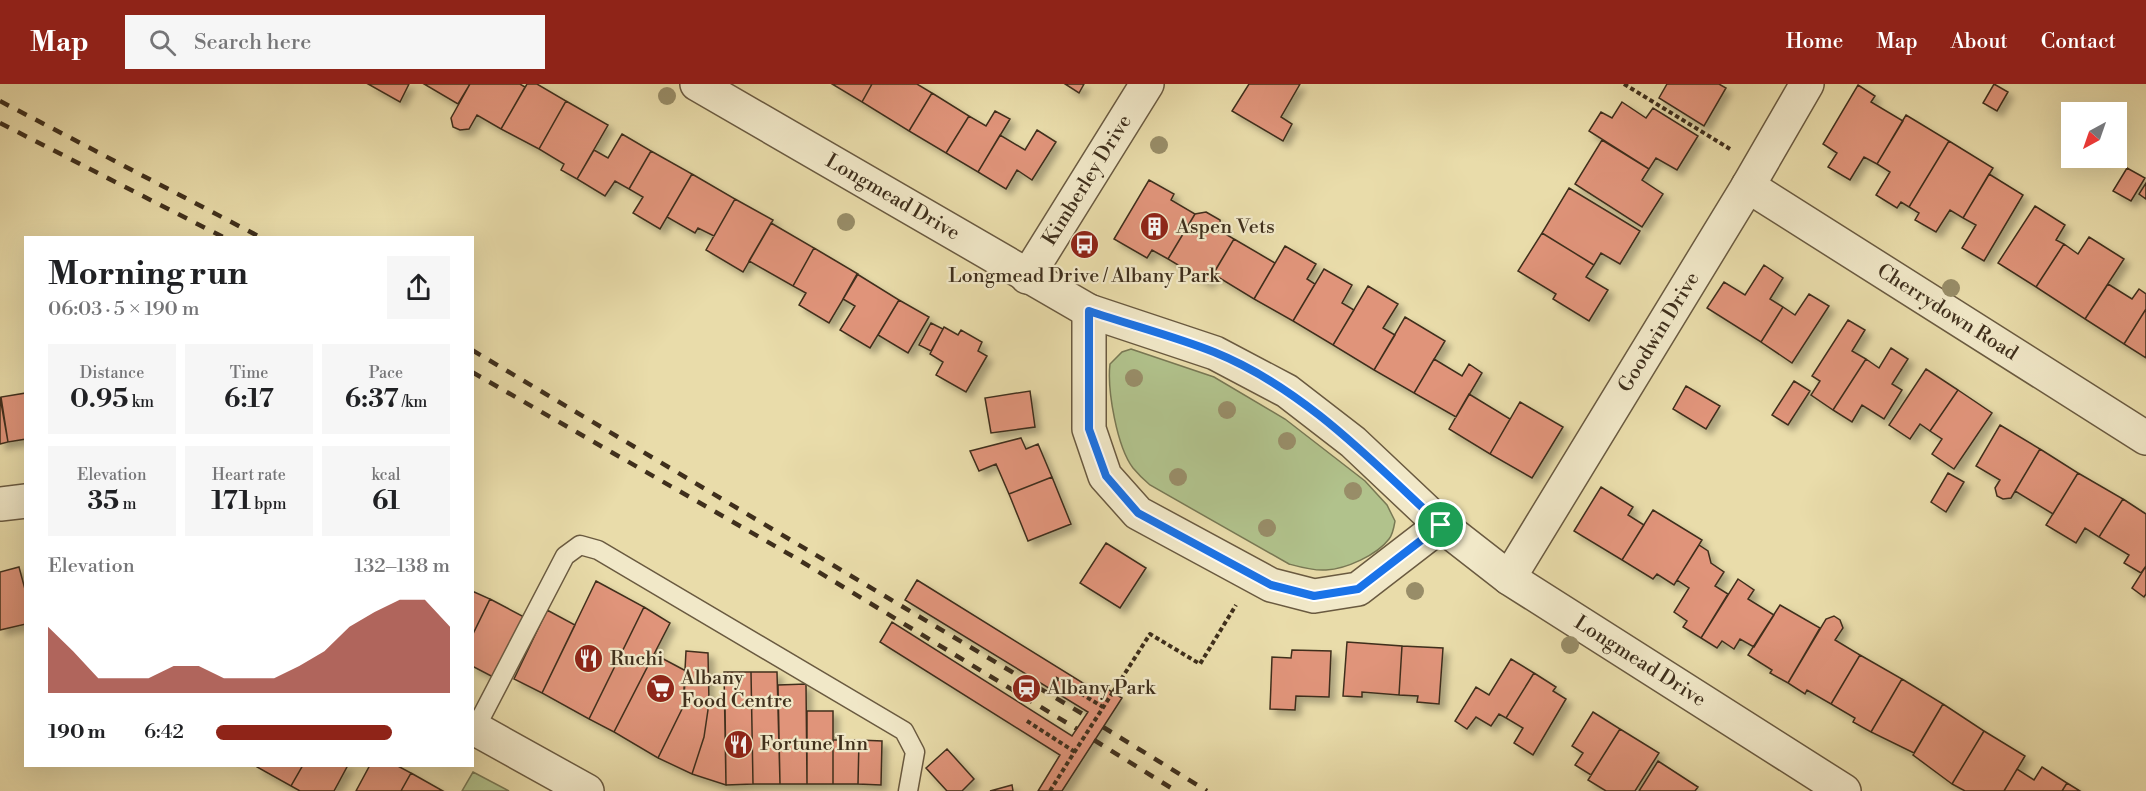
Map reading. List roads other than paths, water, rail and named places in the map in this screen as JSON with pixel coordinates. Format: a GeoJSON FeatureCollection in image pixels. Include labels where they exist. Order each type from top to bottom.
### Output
{"type":"FeatureCollection","features":[{"type":"Feature","properties":{"kind":"street","name":"Longmead Drive"},"geometry":{"type":"LineString","coordinates":[[698,84],[1089,311],[1215,352],[1287,391],[1353,442],[1441,525],[1509,578],[1844,791]]}},
{"type":"Feature","properties":{"kind":"street","name":"Kimberley Drive"},"geometry":{"type":"LineString","coordinates":[[1027,277],[1147,84]]}},
{"type":"Feature","properties":{"kind":"street","name":"Goodwin Drive"},"geometry":{"type":"LineString","coordinates":[[1509,578],[1808,84]]}},
{"type":"Feature","properties":{"kind":"street","name":"Cherrydown Road"},"geometry":{"type":"LineString","coordinates":[[1753,177],[2146,438]]}},
{"type":"Feature","properties":{"kind":"street"},"geometry":{"type":"LineString","coordinates":[[1089,311],[1089,429],[1106,476],[1138,513],[1271,585],[1314,596],[1358,589],[1441,525]]}},
{"type":"Feature","properties":{"kind":"street"},"geometry":{"type":"LineString","coordinates":[[0,504],[24,501]]}},
{"type":"Feature","properties":{"kind":"street"},"geometry":{"type":"LineString","coordinates":[[474,728],[587,791]]}},
{"type":"Feature","properties":{"kind":"lane"},"geometry":{"type":"LineString","coordinates":[[474,728],[565,556],[580,544],[598,550],[904,731],[915,752],[909,791]]}},
{"type":"Feature","properties":{"kind":"railway"},"geometry":{"type":"LineString","coordinates":[[0,101],[258,236]]}},
{"type":"Feature","properties":{"kind":"railway"},"geometry":{"type":"LineString","coordinates":[[0,123],[221,236]]}},
{"type":"Feature","properties":{"kind":"railway"},"geometry":{"type":"LineString","coordinates":[[474,351],[1086,716]]}},
{"type":"Feature","properties":{"kind":"railway"},"geometry":{"type":"LineString","coordinates":[[474,373],[794,557],[1077,729]]}},
{"type":"Feature","properties":{"kind":"railway"},"geometry":{"type":"LineString","coordinates":[[1103,727],[1207,791]]}},
{"type":"Feature","properties":{"kind":"railway"},"geometry":{"type":"LineString","coordinates":[[1094,740],[1176,791]]}},
{"type":"Feature","properties":{"kind":"place","name":"Aspen Vets"},"geometry":{"type":"Point","coordinates":[1155,227]}},
{"type":"Feature","properties":{"kind":"place","name":"Longmead Drive / Albany Park"},"geometry":{"type":"Point","coordinates":[1084,245]}},
{"type":"Feature","properties":{"kind":"place","name":"Ruchi"},"geometry":{"type":"Point","coordinates":[589,659]}},
{"type":"Feature","properties":{"kind":"place","name":"Albany Park"},"geometry":{"type":"Point","coordinates":[1026,688]}},
{"type":"Feature","properties":{"kind":"place","name":"Albany Food Centre"},"geometry":{"type":"Point","coordinates":[660,689]}},
{"type":"Feature","properties":{"kind":"place","name":"Fortune Inn"},"geometry":{"type":"Point","coordinates":[739,744]}}]}
